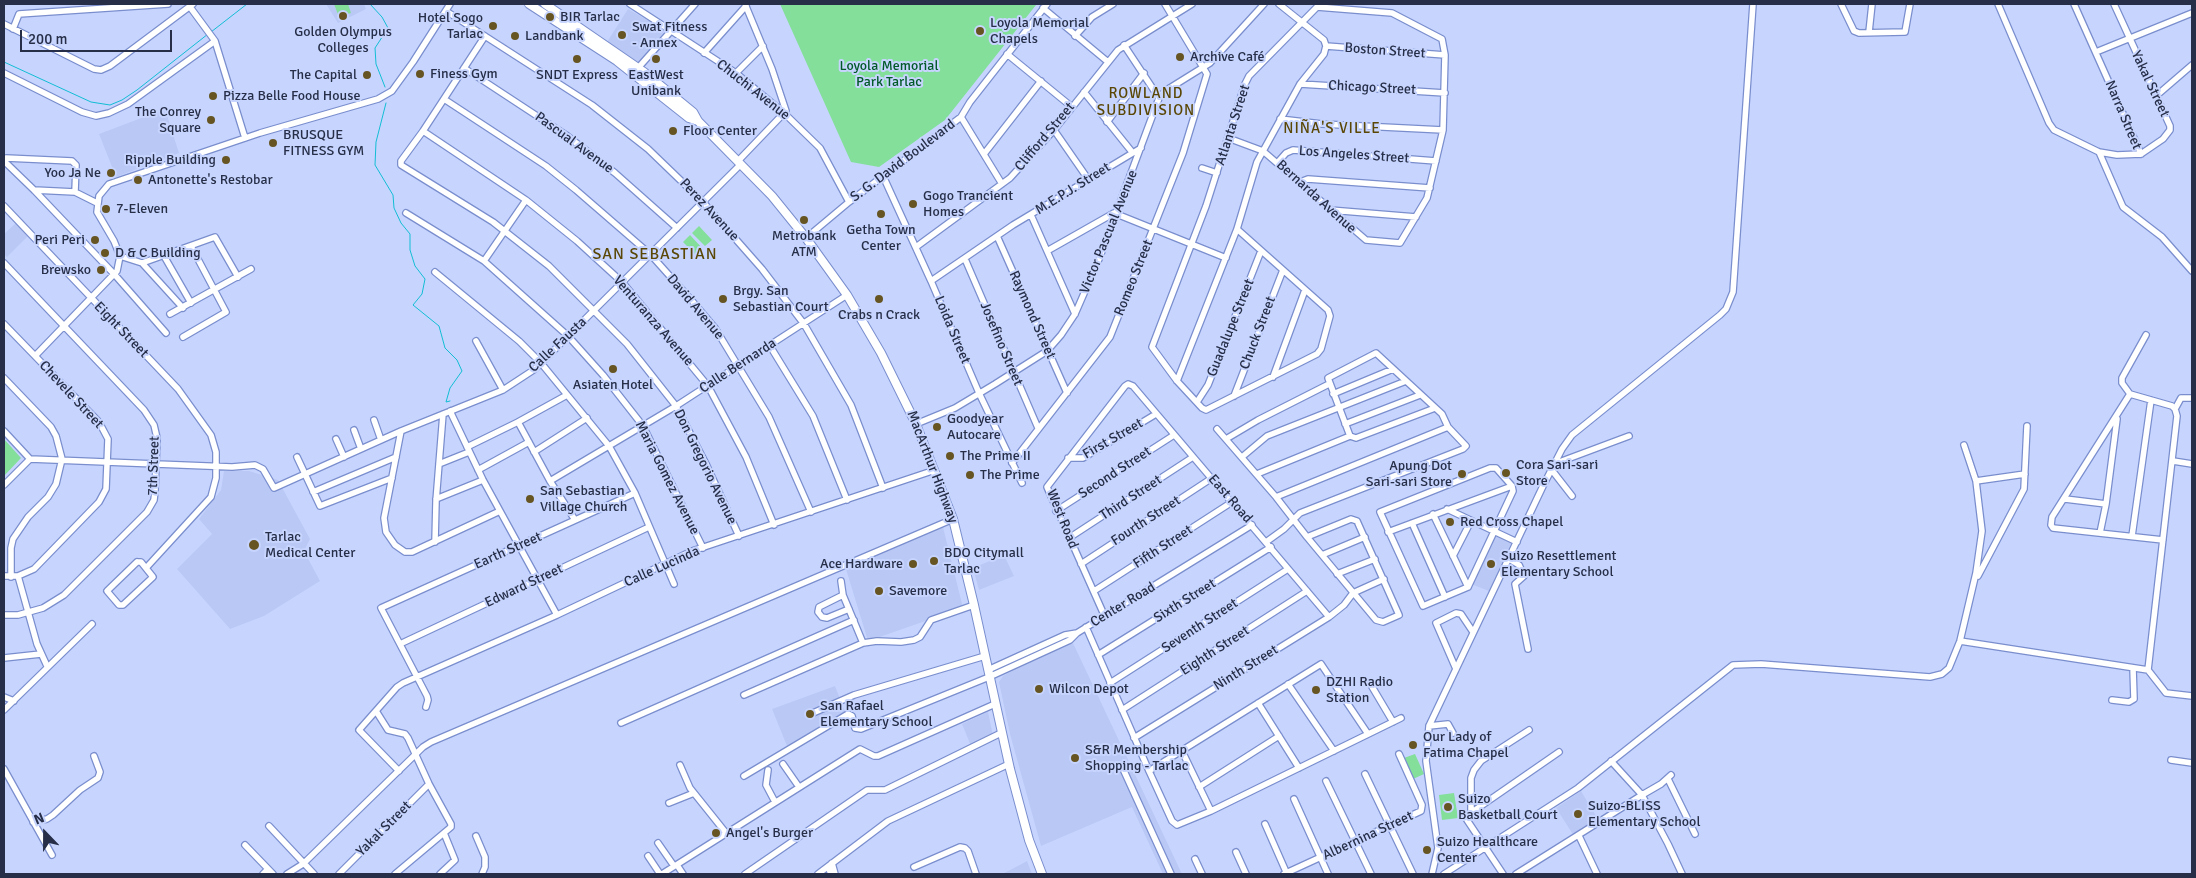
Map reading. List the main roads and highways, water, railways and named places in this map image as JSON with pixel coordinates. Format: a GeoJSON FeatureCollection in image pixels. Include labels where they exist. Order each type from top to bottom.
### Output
{"type":"FeatureCollection","features":[{"type":"Feature","properties":{"kind":"highway","name":"MacArthur Highway"},"geometry":{"type":"LineString","coordinates":[[530,4],[617,61],[689,118],[698,121]]}},
{"type":"Feature","properties":{"kind":"highway","name":"MacArthur Highway"},"geometry":{"type":"LineString","coordinates":[[549,5],[638,68],[693,112],[698,121],[772,196],[806,238],[847,295],[882,353],[916,424],[952,518],[974,605],[1001,733],[1029,840],[1042,874]]}},
{"type":"Feature","properties":{"kind":"waterway"},"geometry":{"type":"LineString","coordinates":[[211,32],[247,4]]}},
{"type":"Feature","properties":{"kind":"waterway"},"geometry":{"type":"LineString","coordinates":[[370,4],[382,17],[388,28],[375,48],[376,64],[385,87]]}},
{"type":"Feature","properties":{"kind":"waterway"},"geometry":{"type":"LineString","coordinates":[[4,62],[91,102],[110,105],[137,90],[208,34]]}},
{"type":"Feature","properties":{"kind":"waterway"},"geometry":{"type":"LineString","coordinates":[[386,103],[376,142],[375,165],[393,195],[394,208],[401,223],[410,234],[410,250],[415,266],[425,279],[422,294],[413,305],[439,326],[445,348],[457,360],[462,371],[450,388],[446,402],[450,401]]}},
{"type":"Feature","properties":{"kind":"place","name":"Golden Olympus Colleges"},"geometry":{"type":"Point","coordinates":[343,16]}},
{"type":"Feature","properties":{"kind":"place","name":"BIR Tarlac"},"geometry":{"type":"Point","coordinates":[550,17]}},
{"type":"Feature","properties":{"kind":"place","name":"Hotel Sogo Tarlac"},"geometry":{"type":"Point","coordinates":[493,26]}},
{"type":"Feature","properties":{"kind":"place","name":"Loyola Memorial Chapels"},"geometry":{"type":"Point","coordinates":[980,31]}},
{"type":"Feature","properties":{"kind":"place","name":"Swat Fitness - Annex"},"geometry":{"type":"Point","coordinates":[622,35]}},
{"type":"Feature","properties":{"kind":"place","name":"Landbank"},"geometry":{"type":"Point","coordinates":[515,36]}},
{"type":"Feature","properties":{"kind":"place","name":"Archive Café"},"geometry":{"type":"Point","coordinates":[1180,57]}},
{"type":"Feature","properties":{"kind":"place","name":"SNDT Express"},"geometry":{"type":"Point","coordinates":[577,59]}},
{"type":"Feature","properties":{"kind":"place","name":"EastWest Unibank"},"geometry":{"type":"Point","coordinates":[656,59]}},
{"type":"Feature","properties":{"kind":"place","name":"Finess Gym"},"geometry":{"type":"Point","coordinates":[420,74]}},
{"type":"Feature","properties":{"kind":"place","name":"The Capital"},"geometry":{"type":"Point","coordinates":[367,75]}},
{"type":"Feature","properties":{"kind":"place","name":"Pizza Belle Food House"},"geometry":{"type":"Point","coordinates":[213,96]}},
{"type":"Feature","properties":{"kind":"place","name":"The Conrey Square"},"geometry":{"type":"Point","coordinates":[211,120]}},
{"type":"Feature","properties":{"kind":"place","name":"Floor Center"},"geometry":{"type":"Point","coordinates":[673,131]}},
{"type":"Feature","properties":{"kind":"place","name":"BRUSQUE FITNESS GYM"},"geometry":{"type":"Point","coordinates":[273,143]}},
{"type":"Feature","properties":{"kind":"place","name":"Ripple Building"},"geometry":{"type":"Point","coordinates":[226,160]}},
{"type":"Feature","properties":{"kind":"place","name":"Yoo Ja Ne"},"geometry":{"type":"Point","coordinates":[111,173]}},
{"type":"Feature","properties":{"kind":"place","name":"Antonette's Restobar"},"geometry":{"type":"Point","coordinates":[138,180]}},
{"type":"Feature","properties":{"kind":"place","name":"Gogo Trancient Homes"},"geometry":{"type":"Point","coordinates":[913,204]}},
{"type":"Feature","properties":{"kind":"place","name":"7-Eleven"},"geometry":{"type":"Point","coordinates":[106,209]}},
{"type":"Feature","properties":{"kind":"place","name":"Getha Town Center"},"geometry":{"type":"Point","coordinates":[881,214]}},
{"type":"Feature","properties":{"kind":"place","name":"Metrobank ATM"},"geometry":{"type":"Point","coordinates":[804,220]}},
{"type":"Feature","properties":{"kind":"place","name":"Peri Peri"},"geometry":{"type":"Point","coordinates":[95,240]}},
{"type":"Feature","properties":{"kind":"place","name":"D & C Building"},"geometry":{"type":"Point","coordinates":[105,253]}},
{"type":"Feature","properties":{"kind":"place","name":"Brewsko"},"geometry":{"type":"Point","coordinates":[101,270]}},
{"type":"Feature","properties":{"kind":"place","name":"Brgy. San Sebastian Court"},"geometry":{"type":"Point","coordinates":[723,299]}},
{"type":"Feature","properties":{"kind":"place","name":"Crabs n Crack"},"geometry":{"type":"Point","coordinates":[879,299]}},
{"type":"Feature","properties":{"kind":"place","name":"Asiaten Hotel"},"geometry":{"type":"Point","coordinates":[613,369]}},
{"type":"Feature","properties":{"kind":"place","name":"Goodyear Autocare"},"geometry":{"type":"Point","coordinates":[937,427]}},
{"type":"Feature","properties":{"kind":"place","name":"The Prime II"},"geometry":{"type":"Point","coordinates":[950,456]}},
{"type":"Feature","properties":{"kind":"place","name":"Cora Sari-sari Store"},"geometry":{"type":"Point","coordinates":[1506,473]}},
{"type":"Feature","properties":{"kind":"place","name":"Apung Dot Sari-sari Store"},"geometry":{"type":"Point","coordinates":[1462,474]}},
{"type":"Feature","properties":{"kind":"place","name":"The Prime"},"geometry":{"type":"Point","coordinates":[970,475]}},
{"type":"Feature","properties":{"kind":"place","name":"San Sebastian Village Church"},"geometry":{"type":"Point","coordinates":[530,499]}},
{"type":"Feature","properties":{"kind":"place","name":"Red Cross Chapel"},"geometry":{"type":"Point","coordinates":[1450,522]}},
{"type":"Feature","properties":{"kind":"place","name":"Tarlac Medical Center"},"geometry":{"type":"Point","coordinates":[254,545]}},
{"type":"Feature","properties":{"kind":"place","name":"BDO Citymall Tarlac"},"geometry":{"type":"Point","coordinates":[934,561]}},
{"type":"Feature","properties":{"kind":"place","name":"Ace Hardware"},"geometry":{"type":"Point","coordinates":[913,564]}},
{"type":"Feature","properties":{"kind":"place","name":"Suizo Resettlement Elementary School"},"geometry":{"type":"Point","coordinates":[1491,564]}},
{"type":"Feature","properties":{"kind":"place","name":"Savemore"},"geometry":{"type":"Point","coordinates":[879,591]}},
{"type":"Feature","properties":{"kind":"place","name":"Wilcon Depot"},"geometry":{"type":"Point","coordinates":[1039,689]}},
{"type":"Feature","properties":{"kind":"place","name":"DZHI Radio Station"},"geometry":{"type":"Point","coordinates":[1316,690]}},
{"type":"Feature","properties":{"kind":"place","name":"San Rafael Elementary School"},"geometry":{"type":"Point","coordinates":[810,714]}},
{"type":"Feature","properties":{"kind":"place","name":"Our Lady of Fatima Chapel"},"geometry":{"type":"Point","coordinates":[1413,745]}},
{"type":"Feature","properties":{"kind":"place","name":"S&R Membership Shopping - Tarlac"},"geometry":{"type":"Point","coordinates":[1075,758]}},
{"type":"Feature","properties":{"kind":"place","name":"Suizo Basketball Court"},"geometry":{"type":"Point","coordinates":[1448,807]}},
{"type":"Feature","properties":{"kind":"place","name":"Suizo-BLISS Elementary School"},"geometry":{"type":"Point","coordinates":[1578,814]}},
{"type":"Feature","properties":{"kind":"place","name":"Angel's Burger"},"geometry":{"type":"Point","coordinates":[716,833]}},
{"type":"Feature","properties":{"kind":"place","name":"Suizo Healthcare Center"},"geometry":{"type":"Point","coordinates":[1427,850]}},
{"type":"Feature","properties":{"kind":"district","name":"ROWLAND SUBDIVISION"},"geometry":{"type":"Point","coordinates":[1146,102]}},
{"type":"Feature","properties":{"kind":"district","name":"NIÑA'S VILLE"},"geometry":{"type":"Point","coordinates":[1332,129]}},
{"type":"Feature","properties":{"kind":"district","name":"SAN SEBASTIAN"},"geometry":{"type":"Point","coordinates":[655,255]}},
{"type":"Feature","properties":{"kind":"park label","name":"Loyola Memorial Park Tarlac"},"geometry":{"type":"Point","coordinates":[889,74]}}]}
